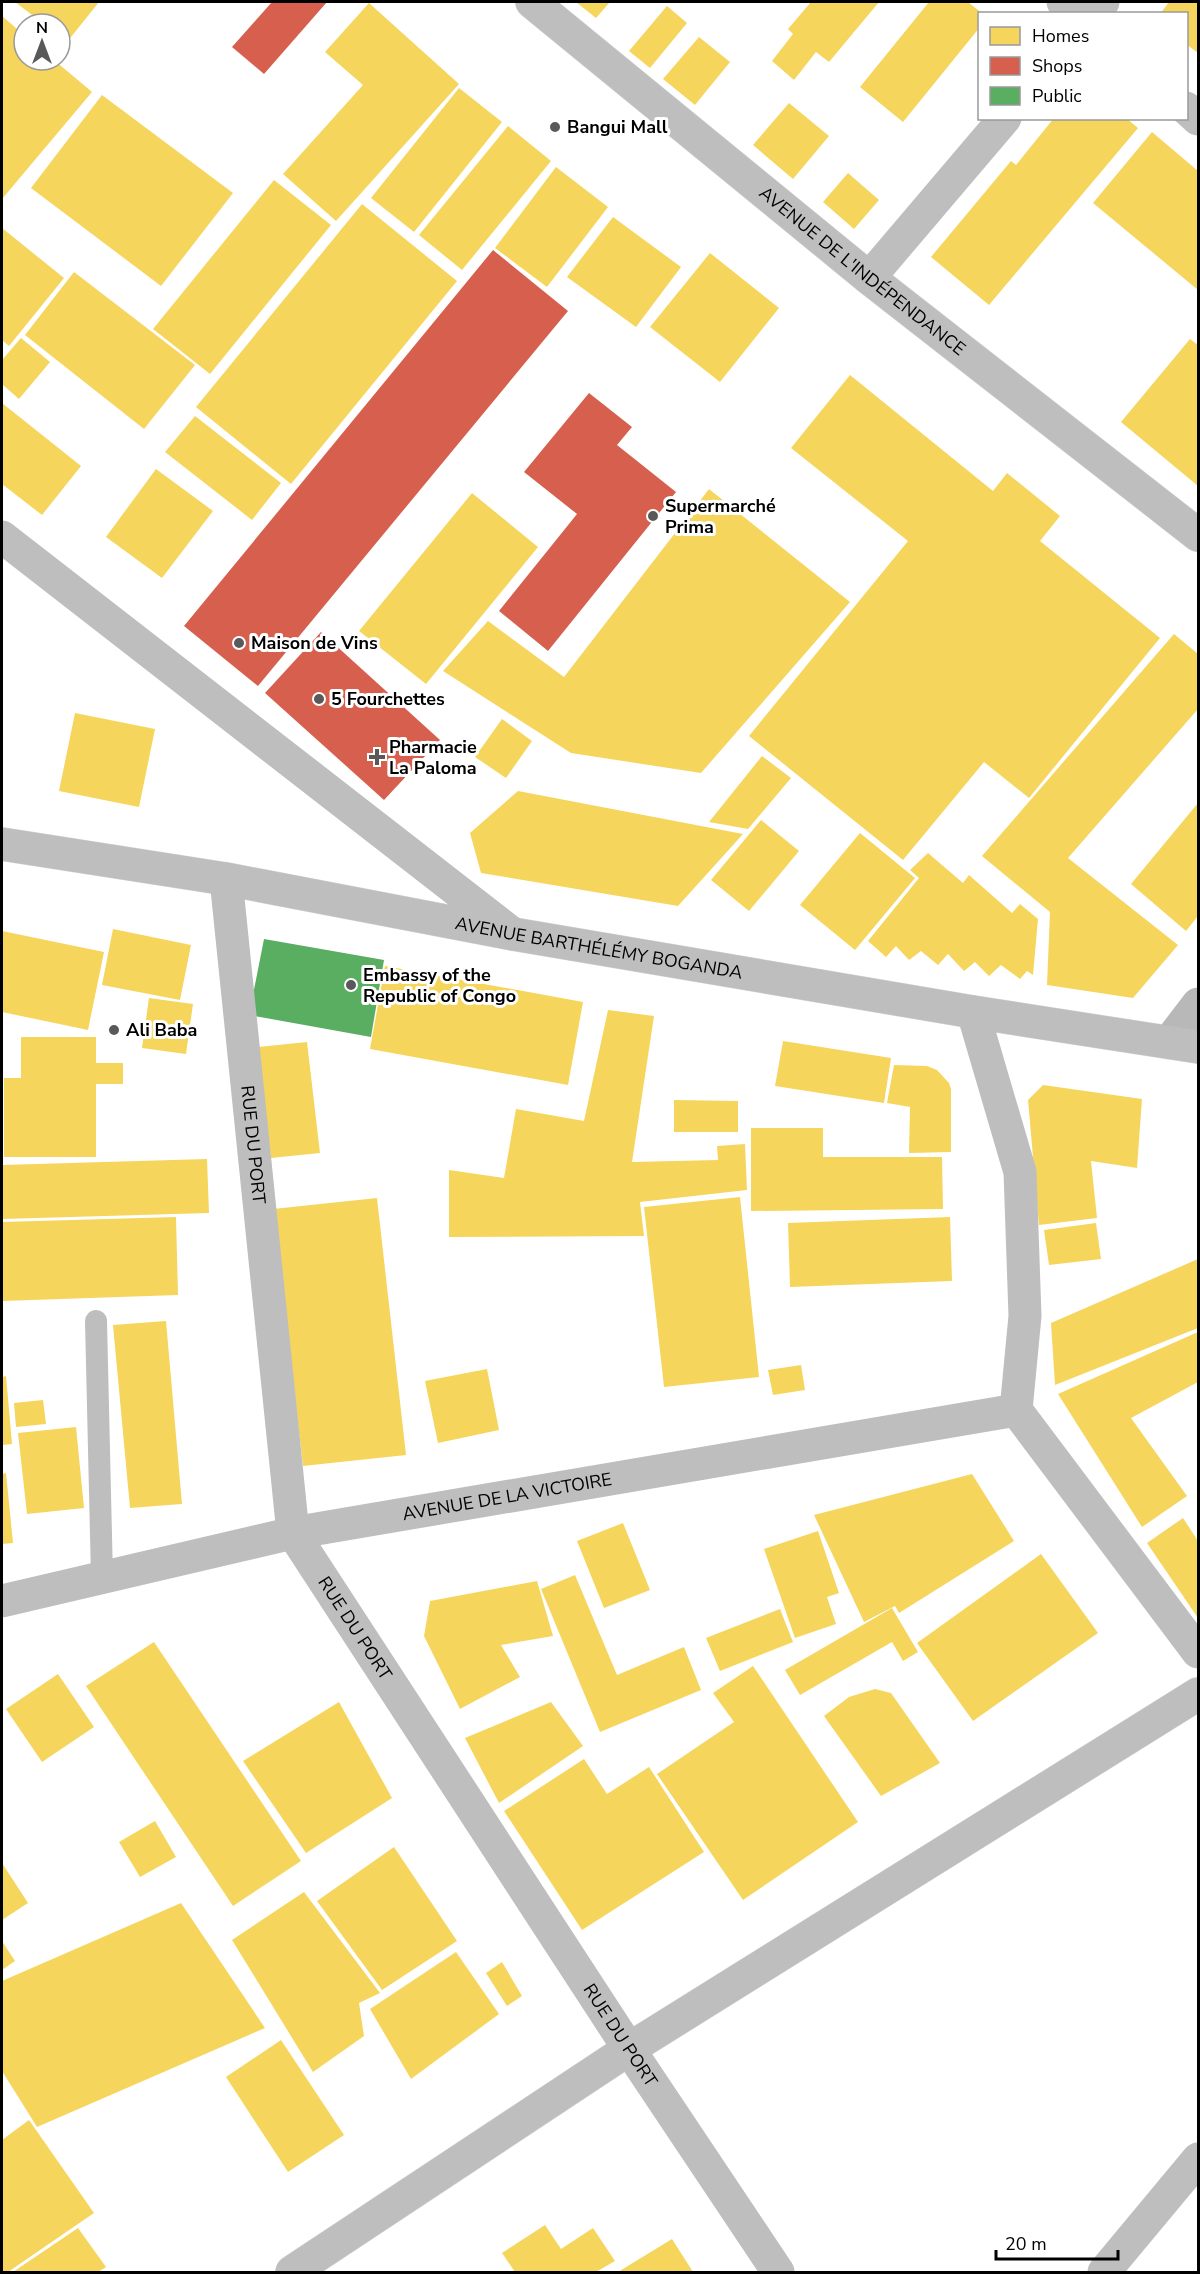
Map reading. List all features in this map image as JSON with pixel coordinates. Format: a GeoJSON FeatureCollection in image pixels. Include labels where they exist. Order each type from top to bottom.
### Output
{"type":"FeatureCollection","features":[{"type":"Feature","properties":{"kind":"street","name":"AVENUE DE L'INDÉPENDANCE"},"geometry":{"type":"LineString","coordinates":[[532,2],[869,278],[1198,535]]}},
{"type":"Feature","properties":{"kind":"street"},"geometry":{"type":"LineString","coordinates":[[1063,2],[1076,12]]}},
{"type":"Feature","properties":{"kind":"street"},"geometry":{"type":"LineString","coordinates":[[869,278],[1003,120]]}},
{"type":"Feature","properties":{"kind":"street"},"geometry":{"type":"LineString","coordinates":[[2,537],[513,934]]}},
{"type":"Feature","properties":{"kind":"street","name":"AVENUE BARTHÉLÉMY BOGANDA"},"geometry":{"type":"LineString","coordinates":[[2,844],[226,879],[513,934],[973,1012],[1184,1044]]}},
{"type":"Feature","properties":{"kind":"street","name":"RUE DU PORT"},"geometry":{"type":"LineString","coordinates":[[226,879],[293,1533],[778,2272]]}},
{"type":"Feature","properties":{"kind":"street"},"geometry":{"type":"LineString","coordinates":[[1184,1044],[1198,1004]]}},
{"type":"Feature","properties":{"kind":"street"},"geometry":{"type":"LineString","coordinates":[[973,1012],[1020,1172],[1025,1316],[1016,1410],[1198,1652]]}},
{"type":"Feature","properties":{"kind":"street","name":"AVENUE DE LA VICTOIRE"},"geometry":{"type":"LineString","coordinates":[[2,1601],[293,1533],[1016,1410]]}},
{"type":"Feature","properties":{"kind":"street"},"geometry":{"type":"LineString","coordinates":[[298,2271],[630,2049],[1198,1694]]}},
{"type":"Feature","properties":{"kind":"street"},"geometry":{"type":"LineString","coordinates":[[1104,2272],[1198,2159]]}},
{"type":"Feature","properties":{"kind":"lane"},"geometry":{"type":"LineString","coordinates":[[96,1321],[102,1578]]}},
{"type":"Feature","properties":{"kind":"building: Homes"},"geometry":{"type":"Polygon","coordinates":[[[15,2],[99,2],[72,36],[72,12],[28,12],[15,2]]]}},
{"type":"Feature","properties":{"kind":"building: Homes"},"geometry":{"type":"Polygon","coordinates":[[[576,2],[610,2],[596,18],[576,2]]]}},
{"type":"Feature","properties":{"kind":"building: Homes"},"geometry":{"type":"Polygon","coordinates":[[[811,2],[879,2],[829,62],[816,52],[794,80],[772,61],[793,34],[788,29],[811,2]]]}},
{"type":"Feature","properties":{"kind":"building: Homes"},"geometry":{"type":"Polygon","coordinates":[[[929,2],[968,2],[980,12],[978,12],[978,29],[903,122],[860,87],[929,2]]]}},
{"type":"Feature","properties":{"kind":"building: Homes"},"geometry":{"type":"Polygon","coordinates":[[[1169,2],[1198,2],[1198,53],[1188,46],[1188,12],[1162,12],[1169,2]]]}},
{"type":"Feature","properties":{"kind":"building: Homes"},"geometry":{"type":"Polygon","coordinates":[[[369,3],[459,84],[336,221],[283,174],[363,85],[325,52],[369,3]]]}},
{"type":"Feature","properties":{"kind":"building: Homes"},"geometry":{"type":"Polygon","coordinates":[[[667,6],[687,23],[650,68],[629,51],[667,6]]]}},
{"type":"Feature","properties":{"kind":"building: Homes"},"geometry":{"type":"Polygon","coordinates":[[[2,16],[12,25],[12,72],[68,72],[92,92],[2,199],[2,16]]]}},
{"type":"Feature","properties":{"kind":"building: Homes"},"geometry":{"type":"Polygon","coordinates":[[[699,37],[730,62],[695,105],[663,79],[699,37]]]}},
{"type":"Feature","properties":{"kind":"building: Homes"},"geometry":{"type":"Polygon","coordinates":[[[459,88],[502,122],[414,232],[371,198],[459,88]]]}},
{"type":"Feature","properties":{"kind":"building: Homes"},"geometry":{"type":"Polygon","coordinates":[[[102,95],[233,193],[161,286],[31,188],[102,95]]]}},
{"type":"Feature","properties":{"kind":"building: Homes"},"geometry":{"type":"Polygon","coordinates":[[[789,103],[829,136],[793,179],[753,145],[789,103]]]}},
{"type":"Feature","properties":{"kind":"building: Homes"},"geometry":{"type":"Polygon","coordinates":[[[1052,120],[1128,120],[1138,128],[989,305],[931,257],[1011,161],[1016,165],[1052,120]]]}},
{"type":"Feature","properties":{"kind":"building: Homes"},"geometry":{"type":"Polygon","coordinates":[[[508,126],[551,161],[462,270],[419,235],[508,126]]]}},
{"type":"Feature","properties":{"kind":"building: Homes"},"geometry":{"type":"Polygon","coordinates":[[[1152,132],[1198,171],[1198,290],[1093,203],[1152,132]]]}},
{"type":"Feature","properties":{"kind":"building: Homes"},"geometry":{"type":"Polygon","coordinates":[[[556,167],[608,207],[547,287],[495,248],[556,167]]]}},
{"type":"Feature","properties":{"kind":"building: Homes"},"geometry":{"type":"Polygon","coordinates":[[[848,173],[879,200],[854,229],[823,202],[848,173]]]}},
{"type":"Feature","properties":{"kind":"building: Homes"},"geometry":{"type":"Polygon","coordinates":[[[274,180],[331,225],[210,374],[153,329],[274,180]]]}},
{"type":"Feature","properties":{"kind":"building: Homes"},"geometry":{"type":"Polygon","coordinates":[[[362,204],[457,281],[291,484],[196,407],[362,204]]]}},
{"type":"Feature","properties":{"kind":"building: Homes"},"geometry":{"type":"Polygon","coordinates":[[[613,217],[681,267],[636,327],[567,277],[613,217]]]}},
{"type":"Feature","properties":{"kind":"building: Homes"},"geometry":{"type":"Polygon","coordinates":[[[2,228],[64,278],[9,346],[2,340],[2,228]]]}},
{"type":"Feature","properties":{"kind":"building: Homes"},"geometry":{"type":"Polygon","coordinates":[[[710,253],[779,308],[720,382],[650,327],[710,253]]]}},
{"type":"Feature","properties":{"kind":"building: Homes"},"geometry":{"type":"Polygon","coordinates":[[[74,272],[195,365],[144,429],[25,335],[74,272]]]}},
{"type":"Feature","properties":{"kind":"building: Homes"},"geometry":{"type":"Polygon","coordinates":[[[21,338],[50,362],[19,399],[2,384],[2,360],[21,338]]]}},
{"type":"Feature","properties":{"kind":"building: Homes"},"geometry":{"type":"Polygon","coordinates":[[[1190,339],[1198,345],[1198,486],[1121,422],[1190,339]]]}},
{"type":"Feature","properties":{"kind":"building: Homes"},"geometry":{"type":"Polygon","coordinates":[[[850,375],[993,491],[1007,473],[1060,516],[1040,541],[1160,638],[1029,798],[984,762],[903,860],[749,736],[908,541],[791,448],[850,375]]]}},
{"type":"Feature","properties":{"kind":"building: Homes"},"geometry":{"type":"Polygon","coordinates":[[[2,403],[81,466],[42,515],[2,484],[2,403]]]}},
{"type":"Feature","properties":{"kind":"building: Homes"},"geometry":{"type":"Polygon","coordinates":[[[195,416],[281,483],[252,520],[165,452],[195,416]]]}},
{"type":"Feature","properties":{"kind":"building: Homes"},"geometry":{"type":"Polygon","coordinates":[[[156,469],[213,511],[162,578],[106,537],[156,469]]]}},
{"type":"Feature","properties":{"kind":"building: Homes"},"geometry":{"type":"Polygon","coordinates":[[[709,489],[850,602],[701,773],[571,753],[443,671],[488,621],[564,677],[709,489]]]}},
{"type":"Feature","properties":{"kind":"building: Homes"},"geometry":{"type":"Polygon","coordinates":[[[472,493],[538,547],[426,684],[359,631],[472,493]]]}},
{"type":"Feature","properties":{"kind":"building: Homes"},"geometry":{"type":"Polygon","coordinates":[[[1174,634],[1198,654],[1198,709],[1068,858],[1178,945],[1133,998],[1047,985],[1050,912],[982,856],[1174,634]]]}},
{"type":"Feature","properties":{"kind":"building: Homes"},"geometry":{"type":"Polygon","coordinates":[[[75,713],[155,729],[139,807],[59,791],[75,713]]]}},
{"type":"Feature","properties":{"kind":"building: Homes"},"geometry":{"type":"Polygon","coordinates":[[[502,719],[532,741],[506,778],[475,757],[502,719]]]}},
{"type":"Feature","properties":{"kind":"building: Homes"},"geometry":{"type":"Polygon","coordinates":[[[762,756],[791,778],[748,829],[709,822],[762,756]]]}},
{"type":"Feature","properties":{"kind":"building: Homes"},"geometry":{"type":"Polygon","coordinates":[[[518,791],[743,834],[678,906],[481,873],[470,833],[518,791]]]}},
{"type":"Feature","properties":{"kind":"building: Homes"},"geometry":{"type":"Polygon","coordinates":[[[1198,803],[1198,916],[1186,931],[1131,884],[1198,803]]]}},
{"type":"Feature","properties":{"kind":"building: Homes"},"geometry":{"type":"Polygon","coordinates":[[[761,820],[799,851],[749,911],[711,880],[761,820]]]}},
{"type":"Feature","properties":{"kind":"building: Homes"},"geometry":{"type":"Polygon","coordinates":[[[860,833],[915,878],[855,950],[800,905],[860,833]]]}},
{"type":"Feature","properties":{"kind":"building: Homes"},"geometry":{"type":"Polygon","coordinates":[[[928,853],[963,883],[969,875],[1012,913],[1020,904],[1038,919],[1033,975],[1027,971],[1020,979],[1001,965],[989,976],[975,962],[964,971],[948,954],[938,965],[921,951],[909,960],[896,946],[886,957],[868,941],[919,878],[910,870],[928,853]]]}},
{"type":"Feature","properties":{"kind":"building: Homes"},"geometry":{"type":"Polygon","coordinates":[[[113,929],[191,945],[180,1000],[102,985],[113,929]]]}},
{"type":"Feature","properties":{"kind":"building: Homes"},"geometry":{"type":"Polygon","coordinates":[[[2,931],[104,952],[88,1030],[2,1012],[2,931]]]}},
{"type":"Feature","properties":{"kind":"building: Homes"},"geometry":{"type":"Polygon","coordinates":[[[385,966],[583,1002],[568,1085],[370,1049],[385,966]]]}},
{"type":"Feature","properties":{"kind":"building: Homes"},"geometry":{"type":"Polygon","coordinates":[[[149,998],[193,1004],[186,1054],[142,1048],[149,998]]]}},
{"type":"Feature","properties":{"kind":"building: Homes"},"geometry":{"type":"Polygon","coordinates":[[[608,1010],[654,1016],[632,1162],[718,1160],[717,1146],[745,1144],[747,1190],[640,1202],[644,1236],[449,1237],[449,1170],[504,1178],[516,1109],[584,1121],[608,1010]]]}},
{"type":"Feature","properties":{"kind":"building: Homes"},"geometry":{"type":"Polygon","coordinates":[[[21,1037],[96,1037],[96,1063],[123,1063],[123,1084],[96,1084],[96,1157],[4,1157],[4,1078],[21,1078],[21,1037]]]}},
{"type":"Feature","properties":{"kind":"building: Homes"},"geometry":{"type":"Polygon","coordinates":[[[783,1041],[891,1058],[884,1103],[775,1086],[783,1041]]]}},
{"type":"Feature","properties":{"kind":"building: Homes"},"geometry":{"type":"Polygon","coordinates":[[[307,1042],[320,1153],[271,1158],[258,1047],[307,1042]]]}},
{"type":"Feature","properties":{"kind":"building: Homes"},"geometry":{"type":"Polygon","coordinates":[[[894,1065],[927,1066],[937,1070],[949,1083],[951,1089],[951,1152],[909,1153],[910,1107],[887,1103],[894,1065]]]}},
{"type":"Feature","properties":{"kind":"building: Homes"},"geometry":{"type":"Polygon","coordinates":[[[1043,1085],[1142,1099],[1137,1168],[1091,1161],[1097,1218],[1039,1225],[1028,1100],[1043,1085]]]}},
{"type":"Feature","properties":{"kind":"building: Homes"},"geometry":{"type":"Polygon","coordinates":[[[674,1100],[738,1101],[738,1132],[674,1132],[674,1100]]]}},
{"type":"Feature","properties":{"kind":"building: Homes"},"geometry":{"type":"Polygon","coordinates":[[[751,1128],[823,1128],[823,1157],[942,1157],[943,1209],[751,1211],[751,1128]]]}},
{"type":"Feature","properties":{"kind":"building: Homes"},"geometry":{"type":"Polygon","coordinates":[[[207,1159],[209,1213],[2,1219],[2,1165],[207,1159]]]}},
{"type":"Feature","properties":{"kind":"building: Homes"},"geometry":{"type":"Polygon","coordinates":[[[740,1197],[759,1377],[664,1387],[644,1207],[740,1197]]]}},
{"type":"Feature","properties":{"kind":"building: Homes"},"geometry":{"type":"Polygon","coordinates":[[[377,1198],[406,1455],[303,1466],[273,1209],[377,1198]]]}},
{"type":"Feature","properties":{"kind":"building: Homes"},"geometry":{"type":"Polygon","coordinates":[[[176,1217],[178,1295],[2,1301],[2,1222],[176,1217]]]}},
{"type":"Feature","properties":{"kind":"building: Homes"},"geometry":{"type":"Polygon","coordinates":[[[950,1217],[952,1281],[790,1287],[788,1223],[950,1217]]]}},
{"type":"Feature","properties":{"kind":"building: Homes"},"geometry":{"type":"Polygon","coordinates":[[[1096,1223],[1101,1259],[1049,1265],[1044,1230],[1096,1223]]]}},
{"type":"Feature","properties":{"kind":"building: Homes"},"geometry":{"type":"Polygon","coordinates":[[[1198,1259],[1198,1328],[1055,1385],[1051,1323],[1198,1259]]]}},
{"type":"Feature","properties":{"kind":"building: Homes"},"geometry":{"type":"Polygon","coordinates":[[[166,1321],[182,1504],[130,1508],[113,1325],[166,1321]]]}},
{"type":"Feature","properties":{"kind":"building: Homes"},"geometry":{"type":"Polygon","coordinates":[[[1198,1332],[1198,1382],[1131,1418],[1187,1496],[1142,1527],[1058,1394],[1198,1332]]]}},
{"type":"Feature","properties":{"kind":"building: Homes"},"geometry":{"type":"Polygon","coordinates":[[[801,1365],[805,1390],[773,1395],[768,1370],[801,1365]]]}},
{"type":"Feature","properties":{"kind":"building: Homes"},"geometry":{"type":"Polygon","coordinates":[[[487,1369],[499,1430],[438,1443],[425,1381],[487,1369]]]}},
{"type":"Feature","properties":{"kind":"building: Homes"},"geometry":{"type":"Polygon","coordinates":[[[6,1376],[12,1444],[2,1445],[2,1377],[6,1376]]]}},
{"type":"Feature","properties":{"kind":"building: Homes"},"geometry":{"type":"Polygon","coordinates":[[[43,1400],[46,1424],[16,1427],[14,1403],[43,1400]]]}},
{"type":"Feature","properties":{"kind":"building: Homes"},"geometry":{"type":"Polygon","coordinates":[[[76,1427],[84,1508],[27,1514],[18,1433],[76,1427]]]}},
{"type":"Feature","properties":{"kind":"building: Homes"},"geometry":{"type":"Polygon","coordinates":[[[6,1473],[13,1543],[2,1544],[2,1474],[6,1473]]]}},
{"type":"Feature","properties":{"kind":"building: Homes"},"geometry":{"type":"Polygon","coordinates":[[[972,1474],[1014,1541],[899,1613],[895,1606],[864,1622],[814,1515],[972,1474]]]}},
{"type":"Feature","properties":{"kind":"building: Homes"},"geometry":{"type":"Polygon","coordinates":[[[1183,1518],[1198,1541],[1198,1618],[1147,1543],[1183,1518]]]}},
{"type":"Feature","properties":{"kind":"building: Homes"},"geometry":{"type":"Polygon","coordinates":[[[623,1523],[650,1590],[604,1608],[577,1541],[623,1523]]]}},
{"type":"Feature","properties":{"kind":"building: Homes"},"geometry":{"type":"Polygon","coordinates":[[[818,1531],[839,1593],[827,1597],[836,1624],[795,1638],[764,1549],[818,1531]]]}},
{"type":"Feature","properties":{"kind":"building: Homes"},"geometry":{"type":"Polygon","coordinates":[[[1041,1554],[1098,1633],[973,1721],[917,1643],[1041,1554]]]}},
{"type":"Feature","properties":{"kind":"building: Homes"},"geometry":{"type":"Polygon","coordinates":[[[575,1575],[617,1675],[684,1647],[701,1690],[600,1732],[541,1589],[575,1575]]]}},
{"type":"Feature","properties":{"kind":"building: Homes"},"geometry":{"type":"Polygon","coordinates":[[[537,1581],[553,1636],[501,1645],[520,1677],[460,1709],[424,1636],[430,1601],[537,1581]]]}},
{"type":"Feature","properties":{"kind":"building: Homes"},"geometry":{"type":"Polygon","coordinates":[[[892,1608],[918,1652],[903,1661],[892,1642],[800,1695],[785,1670],[892,1608]]]}},
{"type":"Feature","properties":{"kind":"building: Homes"},"geometry":{"type":"Polygon","coordinates":[[[780,1609],[793,1642],[720,1671],[706,1638],[780,1609]]]}},
{"type":"Feature","properties":{"kind":"building: Homes"},"geometry":{"type":"Polygon","coordinates":[[[154,1642],[301,1861],[233,1906],[86,1686],[154,1642]]]}},
{"type":"Feature","properties":{"kind":"building: Homes"},"geometry":{"type":"Polygon","coordinates":[[[753,1666],[858,1822],[743,1900],[657,1774],[734,1722],[713,1693],[753,1666]]]}},
{"type":"Feature","properties":{"kind":"building: Homes"},"geometry":{"type":"Polygon","coordinates":[[[58,1674],[94,1727],[42,1762],[6,1709],[58,1674]]]}},
{"type":"Feature","properties":{"kind":"building: Homes"},"geometry":{"type":"Polygon","coordinates":[[[875,1689],[891,1693],[940,1763],[881,1796],[824,1716],[849,1697],[875,1689]]]}},
{"type":"Feature","properties":{"kind":"building: Homes"},"geometry":{"type":"Polygon","coordinates":[[[339,1702],[392,1798],[306,1853],[243,1761],[339,1702]]]}},
{"type":"Feature","properties":{"kind":"building: Homes"},"geometry":{"type":"Polygon","coordinates":[[[551,1702],[583,1746],[499,1803],[465,1738],[551,1702]]]}},
{"type":"Feature","properties":{"kind":"building: Homes"},"geometry":{"type":"Polygon","coordinates":[[[584,1759],[607,1794],[649,1767],[704,1852],[582,1930],[504,1811],[584,1759]]]}},
{"type":"Feature","properties":{"kind":"building: Homes"},"geometry":{"type":"Polygon","coordinates":[[[155,1821],[176,1857],[140,1877],[119,1842],[155,1821]]]}},
{"type":"Feature","properties":{"kind":"building: Homes"},"geometry":{"type":"Polygon","coordinates":[[[394,1847],[457,1941],[382,1990],[317,1901],[394,1847]]]}},
{"type":"Feature","properties":{"kind":"building: Homes"},"geometry":{"type":"Polygon","coordinates":[[[2,1863],[28,1903],[2,1920],[2,1863]]]}},
{"type":"Feature","properties":{"kind":"building: Homes"},"geometry":{"type":"Polygon","coordinates":[[[304,1892],[380,1993],[359,2003],[364,2036],[313,2072],[232,1940],[304,1892]]]}},
{"type":"Feature","properties":{"kind":"building: Homes"},"geometry":{"type":"Polygon","coordinates":[[[181,1903],[265,2028],[37,2127],[2,2071],[2,1981],[181,1903]]]}},
{"type":"Feature","properties":{"kind":"building: Homes"},"geometry":{"type":"Polygon","coordinates":[[[2,1941],[15,1961],[2,1970],[2,1941]]]}},
{"type":"Feature","properties":{"kind":"building: Homes"},"geometry":{"type":"Polygon","coordinates":[[[456,1952],[499,2014],[411,2079],[370,2009],[456,1952]]]}},
{"type":"Feature","properties":{"kind":"building: Homes"},"geometry":{"type":"Polygon","coordinates":[[[502,1962],[522,1996],[507,2006],[486,1973],[502,1962]]]}},
{"type":"Feature","properties":{"kind":"building: Homes"},"geometry":{"type":"Polygon","coordinates":[[[281,2040],[344,2135],[288,2172],[226,2077],[281,2040]]]}},
{"type":"Feature","properties":{"kind":"building: Homes"},"geometry":{"type":"Polygon","coordinates":[[[29,2120],[94,2213],[8,2272],[2,2272],[2,2140],[29,2120]]]}},
{"type":"Feature","properties":{"kind":"building: Homes"},"geometry":{"type":"Polygon","coordinates":[[[545,2225],[561,2249],[593,2228],[615,2261],[596,2272],[515,2272],[502,2253],[545,2225]]]}},
{"type":"Feature","properties":{"kind":"building: Homes"},"geometry":{"type":"Polygon","coordinates":[[[78,2228],[106,2267],[98,2272],[13,2272],[78,2228]]]}},
{"type":"Feature","properties":{"kind":"building: Homes"},"geometry":{"type":"Polygon","coordinates":[[[672,2239],[693,2272],[618,2272],[672,2239]]]}},
{"type":"Feature","properties":{"kind":"building: Shops"},"geometry":{"type":"Polygon","coordinates":[[[272,2],[327,2],[264,74],[232,47],[272,2]]]}},
{"type":"Feature","properties":{"kind":"building: Shops"},"geometry":{"type":"Polygon","coordinates":[[[493,250],[568,311],[258,686],[184,626],[493,250]]]}},
{"type":"Feature","properties":{"kind":"building: Shops"},"geometry":{"type":"Polygon","coordinates":[[[589,393],[632,427],[617,445],[676,492],[548,651],[499,611],[577,514],[524,472],[589,393]]]}},
{"type":"Feature","properties":{"kind":"building: Shops"},"geometry":{"type":"Polygon","coordinates":[[[321,632],[440,740],[384,800],[265,693],[321,632]]]}},
{"type":"Feature","properties":{"kind":"building: Public"},"geometry":{"type":"Polygon","coordinates":[[[264,939],[384,960],[371,1037],[249,1015],[264,939]]]}},
{"type":"Feature","properties":{"kind":"place","name":"Bangui Mall"},"geometry":{"type":"Point","coordinates":[555,127]}},
{"type":"Feature","properties":{"kind":"place","name":"Supermarché Prima"},"geometry":{"type":"Point","coordinates":[653,516]}},
{"type":"Feature","properties":{"kind":"place","name":"Maison de Vins"},"geometry":{"type":"Point","coordinates":[239,643]}},
{"type":"Feature","properties":{"kind":"place","name":"5 Fourchettes"},"geometry":{"type":"Point","coordinates":[319,699]}},
{"type":"Feature","properties":{"kind":"place","name":"Pharmacie La Paloma"},"geometry":{"type":"Point","coordinates":[377,757]}},
{"type":"Feature","properties":{"kind":"place","name":"Embassy of the Republic of Congo"},"geometry":{"type":"Point","coordinates":[351,985]}},
{"type":"Feature","properties":{"kind":"place","name":"Ali Baba"},"geometry":{"type":"Point","coordinates":[114,1030]}}]}
